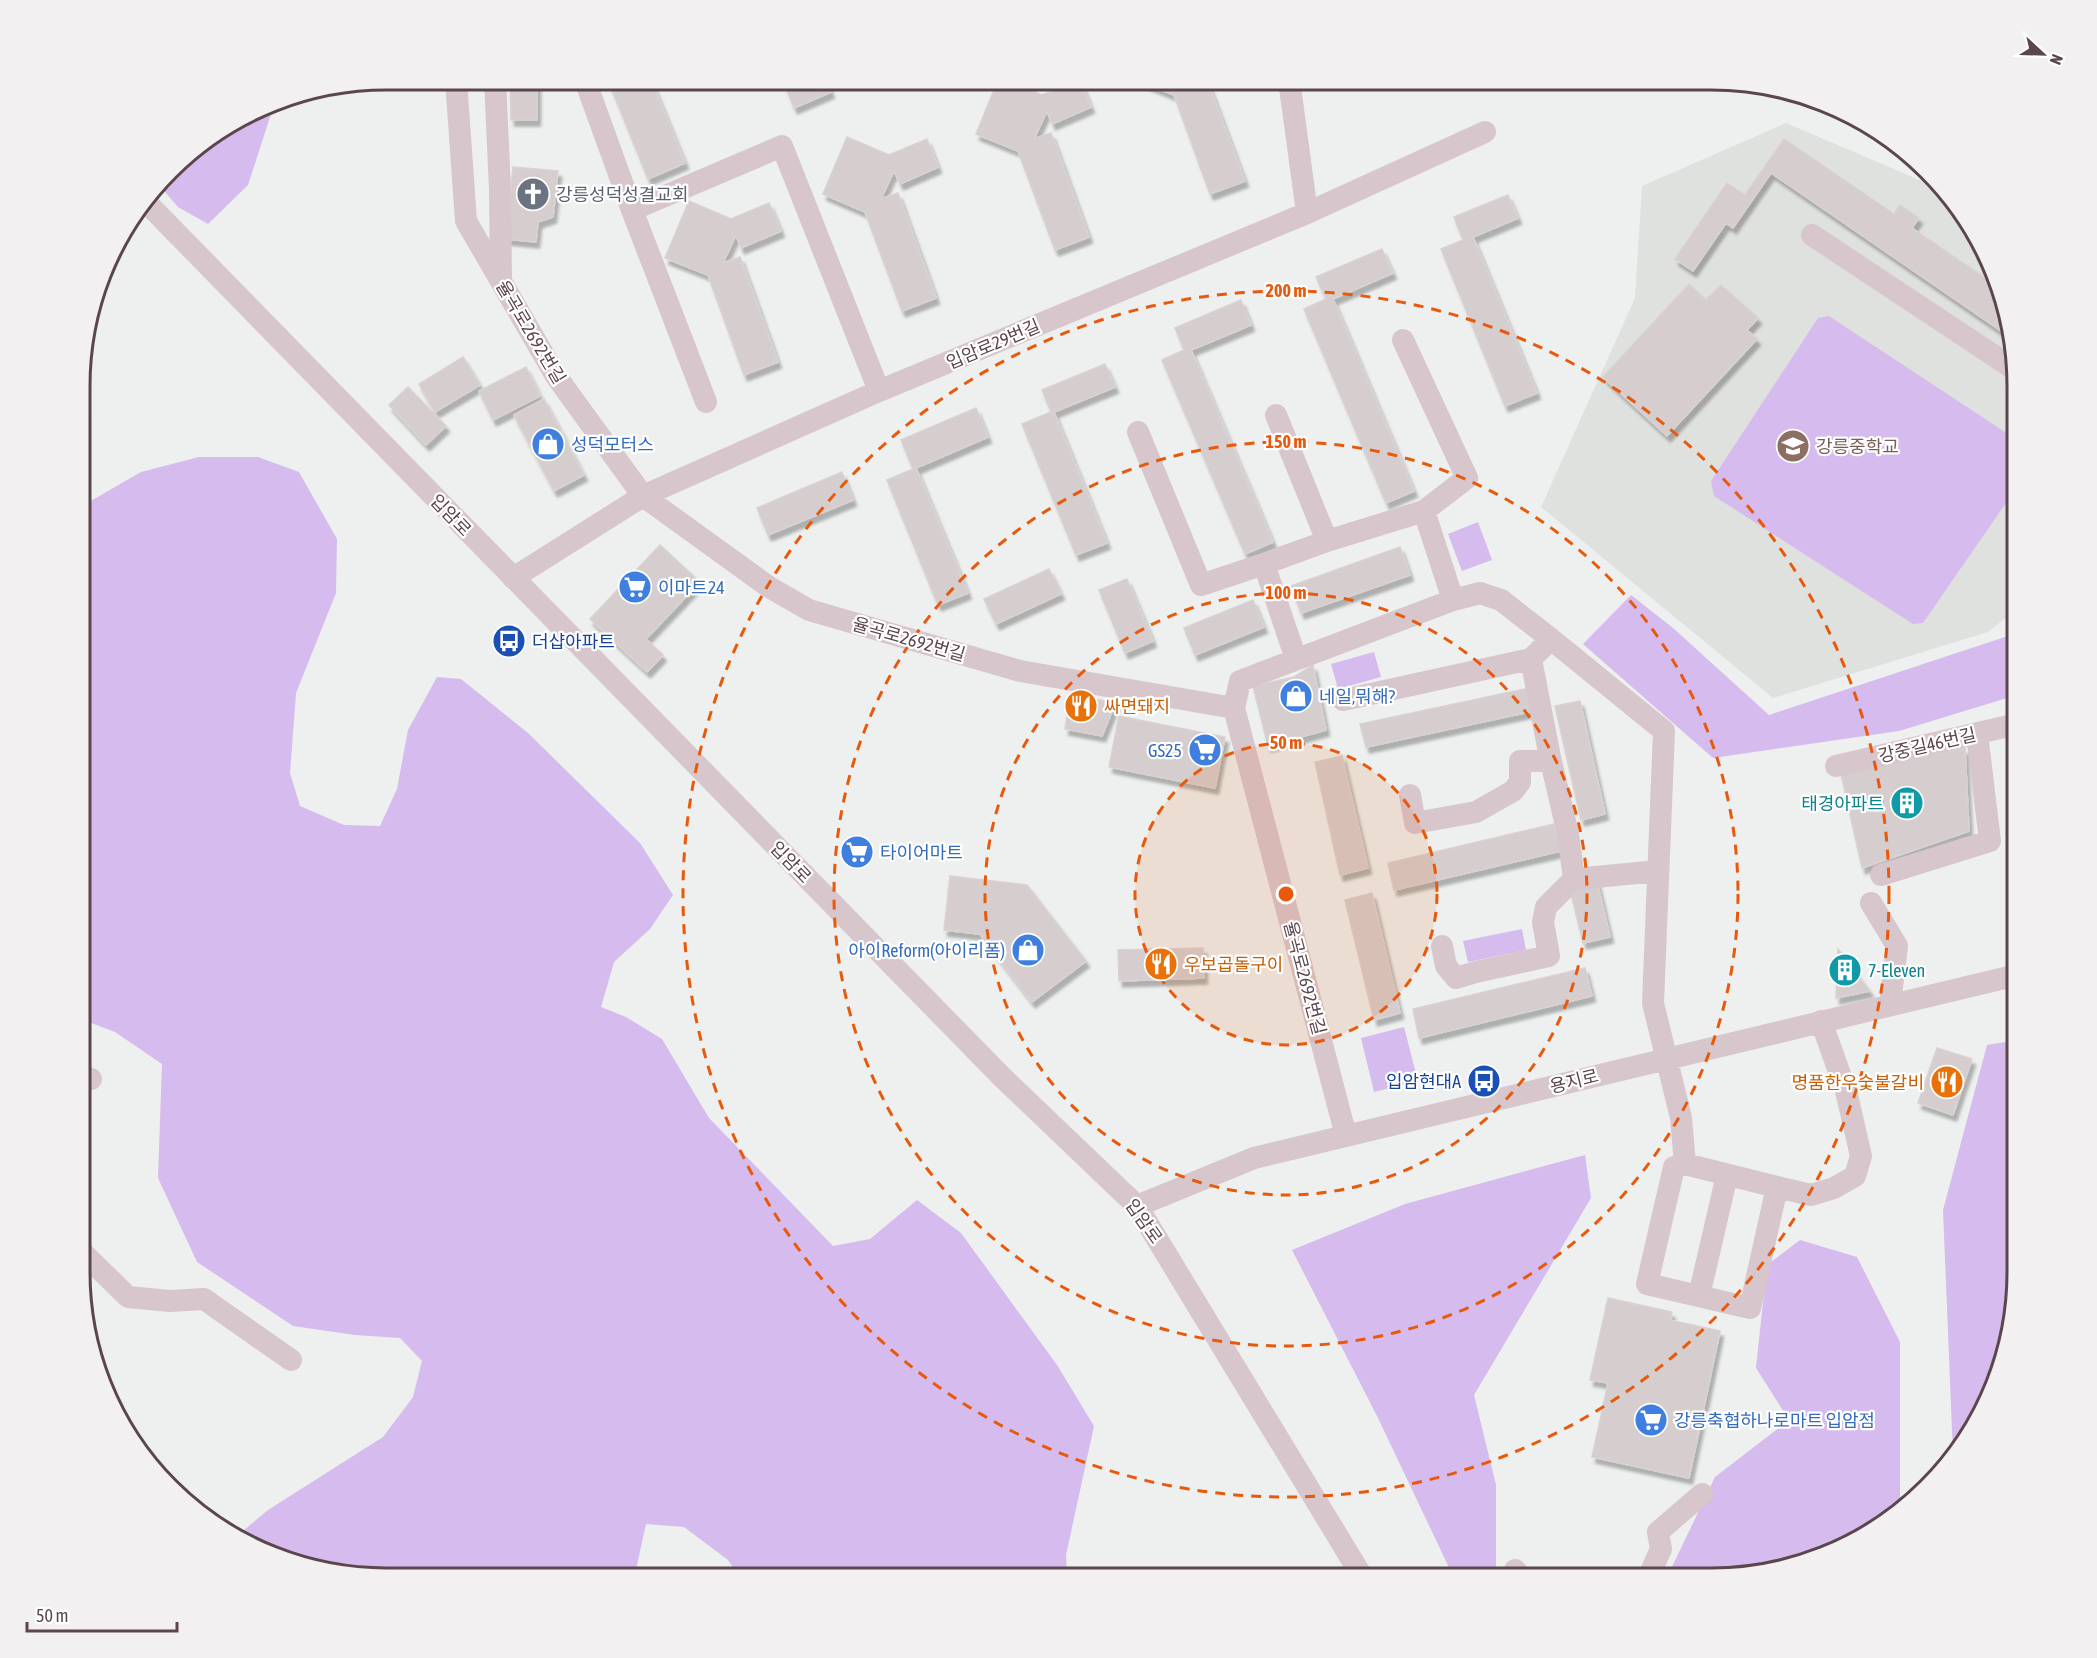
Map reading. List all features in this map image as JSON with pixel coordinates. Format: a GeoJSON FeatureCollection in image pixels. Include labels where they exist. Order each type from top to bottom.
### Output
{"type":"FeatureCollection","features":[{"type":"Feature","properties":{"kind":"street","name":"율곡로2692번길"},"geometry":{"type":"LineString","coordinates":[[457,90],[466,221],[556,376],[643,496],[769,587],[809,609],[1020,671],[1234,708],[1346,1136]]}},
{"type":"Feature","properties":{"kind":"street"},"geometry":{"type":"LineString","coordinates":[[495,90],[501,282]]}},
{"type":"Feature","properties":{"kind":"street"},"geometry":{"type":"LineString","coordinates":[[589,90],[706,402]]}},
{"type":"Feature","properties":{"kind":"street"},"geometry":{"type":"LineString","coordinates":[[1290,90],[1307,213]]}},
{"type":"Feature","properties":{"kind":"street","name":"입암로29번길"},"geometry":{"type":"LineString","coordinates":[[513,578],[643,496],[879,391],[1307,213],[1485,132]]}},
{"type":"Feature","properties":{"kind":"street"},"geometry":{"type":"LineString","coordinates":[[632,210],[782,146],[879,391]]}},
{"type":"Feature","properties":{"kind":"street","name":"입암로"},"geometry":{"type":"LineString","coordinates":[[151,207],[1002,1077],[1137,1206],[1357,1568]]}},
{"type":"Feature","properties":{"kind":"street"},"geometry":{"type":"LineString","coordinates":[[1812,235],[2006,364]]}},
{"type":"Feature","properties":{"kind":"street"},"geometry":{"type":"LineString","coordinates":[[1138,432],[1201,585],[1327,541],[1424,511],[1467,478],[1403,340]]}},
{"type":"Feature","properties":{"kind":"street"},"geometry":{"type":"LineString","coordinates":[[1276,415],[1327,541]]}},
{"type":"Feature","properties":{"kind":"street"},"geometry":{"type":"LineString","coordinates":[[1424,511],[1453,600]]}},
{"type":"Feature","properties":{"kind":"street"},"geometry":{"type":"LineString","coordinates":[[1264,564],[1296,659]]}},
{"type":"Feature","properties":{"kind":"street"},"geometry":{"type":"LineString","coordinates":[[1234,708],[1240,681],[1453,600],[1480,593],[1500,600],[1664,731],[1653,1003],[1681,1118],[1684,1164]]}},
{"type":"Feature","properties":{"kind":"street"},"geometry":{"type":"LineString","coordinates":[[1343,700],[1531,659],[1551,639]]}},
{"type":"Feature","properties":{"kind":"street"},"geometry":{"type":"LineString","coordinates":[[1531,659],[1568,834],[1574,879]]}},
{"type":"Feature","properties":{"kind":"street","name":"강중길46번길"},"geometry":{"type":"LineString","coordinates":[[1836,766],[2007,726]]}},
{"type":"Feature","properties":{"kind":"street"},"geometry":{"type":"LineString","coordinates":[[1881,875],[1990,841],[1977,734]]}},
{"type":"Feature","properties":{"kind":"street"},"geometry":{"type":"LineString","coordinates":[[1410,795],[1415,823],[1476,812],[1513,791],[1520,782],[1520,761],[1540,761],[1550,757]]}},
{"type":"Feature","properties":{"kind":"street"},"geometry":{"type":"LineString","coordinates":[[1442,946],[1446,966],[1456,978],[1549,956],[1543,921],[1546,907],[1574,879],[1658,871]]}},
{"type":"Feature","properties":{"kind":"street"},"geometry":{"type":"LineString","coordinates":[[1871,903],[1897,946],[1890,1004]]}},
{"type":"Feature","properties":{"kind":"street","name":"용지로"},"geometry":{"type":"LineString","coordinates":[[1137,1206],[1254,1158],[2007,977]]}},
{"type":"Feature","properties":{"kind":"street"},"geometry":{"type":"LineString","coordinates":[[1777,1187],[1750,1308],[1647,1284],[1674,1167],[1684,1164],[1811,1195],[1834,1188],[1855,1176],[1862,1156],[1846,1091],[1821,1021]]}},
{"type":"Feature","properties":{"kind":"street"},"geometry":{"type":"LineString","coordinates":[[1699,1296],[1727,1175]]}},
{"type":"Feature","properties":{"kind":"street"},"geometry":{"type":"LineString","coordinates":[[90,1260],[128,1297],[170,1301],[204,1299],[291,1360]]}},
{"type":"Feature","properties":{"kind":"street"},"geometry":{"type":"LineString","coordinates":[[1652,1568],[1661,1549],[1658,1532],[1702,1494]]}},
{"type":"Feature","properties":{"kind":"shaded area"},"geometry":{"type":"Polygon","coordinates":[[[271,113],[248,185],[208,224],[178,207],[164,190],[191,163],[221,140],[271,113]]]}},
{"type":"Feature","properties":{"kind":"shaded area","name":"강릉중학교"},"geometry":{"type":"Polygon","coordinates":[[[1786,123],[1925,182],[1934,191],[1957,221],[1977,255],[1997,309],[2001,328],[2007,386],[2007,617],[1988,632],[1773,698],[1541,507],[1635,298],[1642,186],[1786,123]]]}},
{"type":"Feature","properties":{"kind":"shaded area"},"geometry":{"type":"Polygon","coordinates":[[[1829,316],[2007,433],[2007,501],[1923,623],[1913,624],[1714,496],[1711,481],[1818,318],[1829,316]]]}},
{"type":"Feature","properties":{"kind":"shaded area"},"geometry":{"type":"Polygon","coordinates":[[[199,457],[258,457],[299,472],[337,539],[336,593],[296,693],[290,773],[300,806],[344,825],[380,826],[397,789],[408,730],[437,677],[461,679],[528,733],[640,843],[673,895],[650,929],[614,962],[601,1007],[626,1017],[662,1039],[709,1118],[833,1246],[870,1239],[917,1200],[961,1233],[1057,1365],[1094,1426],[1066,1555],[1067,1568],[733,1568],[728,1560],[684,1527],[646,1524],[636,1568],[386,1568],[347,1565],[309,1558],[272,1545],[243,1531],[268,1510],[383,1437],[413,1397],[422,1361],[400,1338],[355,1335],[293,1326],[197,1262],[158,1178],[162,1064],[115,1032],[90,1022],[90,501],[141,472],[199,457]]]}},
{"type":"Feature","properties":{"kind":"shaded area"},"geometry":{"type":"Polygon","coordinates":[[[1478,522],[1492,560],[1462,571],[1448,534],[1478,522]]]}},
{"type":"Feature","properties":{"kind":"shaded area"},"geometry":{"type":"Polygon","coordinates":[[[1631,595],[1673,628],[1769,715],[2007,636],[2007,698],[1899,731],[1713,758],[1583,644],[1631,595]]]}},
{"type":"Feature","properties":{"kind":"shaded area"},"geometry":{"type":"Polygon","coordinates":[[[1374,652],[1381,677],[1338,689],[1331,664],[1374,652]]]}},
{"type":"Feature","properties":{"kind":"shaded area"},"geometry":{"type":"Polygon","coordinates":[[[1522,929],[1526,950],[1468,962],[1463,941],[1522,929]]]}},
{"type":"Feature","properties":{"kind":"shaded area"},"geometry":{"type":"Polygon","coordinates":[[[1404,1027],[1418,1081],[1374,1092],[1361,1038],[1404,1027]]]}},
{"type":"Feature","properties":{"kind":"shaded area"},"geometry":{"type":"Polygon","coordinates":[[[2007,1042],[2006,1292],[2001,1330],[1991,1367],[1977,1403],[1953,1443],[1943,1210],[1987,1045],[2007,1042]]]}},
{"type":"Feature","properties":{"kind":"shaded area"},"geometry":{"type":"Polygon","coordinates":[[[1585,1155],[1591,1198],[1474,1395],[1496,1485],[1496,1568],[1449,1568],[1378,1418],[1292,1250],[1405,1204],[1585,1155]]]}},
{"type":"Feature","properties":{"kind":"shaded area"},"geometry":{"type":"Polygon","coordinates":[[[1800,1240],[1857,1257],[1900,1342],[1900,1500],[1876,1518],[1842,1538],[1788,1558],[1731,1567],[1671,1568],[1715,1477],[1789,1420],[1756,1368],[1767,1265],[1800,1240]]]}},
{"type":"Feature","properties":{"kind":"building"},"geometry":{"type":"Polygon","coordinates":[[[510,90],[537,90],[537,120],[511,120],[510,90]]]}},
{"type":"Feature","properties":{"kind":"building"},"geometry":{"type":"Polygon","coordinates":[[[612,90],[655,90],[685,163],[648,179],[612,90]]]}},
{"type":"Feature","properties":{"kind":"building"},"geometry":{"type":"Polygon","coordinates":[[[787,90],[830,90],[831,92],[794,108],[787,90]]]}},
{"type":"Feature","properties":{"kind":"building"},"geometry":{"type":"Polygon","coordinates":[[[994,90],[1030,90],[1042,95],[1055,90],[1084,90],[1091,107],[1052,124],[1047,111],[1034,139],[1051,133],[1089,237],[1055,250],[1018,151],[976,134],[994,90]]]}},
{"type":"Feature","properties":{"kind":"building"},"geometry":{"type":"Polygon","coordinates":[[[1162,90],[1211,90],[1245,181],[1210,194],[1174,95],[1162,90]]]}},
{"type":"Feature","properties":{"kind":"building"},"geometry":{"type":"Polygon","coordinates":[[[847,137],[889,155],[927,139],[938,167],[900,184],[894,171],[881,199],[898,193],[936,298],[902,311],[865,212],[823,194],[847,137]]]}},
{"type":"Feature","properties":{"kind":"building"},"geometry":{"type":"Polygon","coordinates":[[[1784,139],[1894,214],[1900,205],[1919,218],[1912,228],[1987,279],[2002,331],[1771,173],[1733,228],[1726,223],[1693,271],[1675,259],[1727,183],[1745,195],[1784,139]]]}},
{"type":"Feature","properties":{"kind":"building","name":"강릉성덕성결교회"},"geometry":{"type":"Polygon","coordinates":[[[513,167],[558,171],[553,217],[538,222],[536,242],[506,239],[513,167]]]}},
{"type":"Feature","properties":{"kind":"building"},"geometry":{"type":"Polygon","coordinates":[[[1508,195],[1518,218],[1473,237],[1537,393],[1505,406],[1441,249],[1463,240],[1454,217],[1508,195]]]}},
{"type":"Feature","properties":{"kind":"building"},"geometry":{"type":"Polygon","coordinates":[[[689,201],[731,219],[769,203],[781,231],[741,248],[736,235],[723,263],[740,257],[778,362],[744,375],[708,275],[665,258],[689,201]]]}},
{"type":"Feature","properties":{"kind":"building"},"geometry":{"type":"Polygon","coordinates":[[[1382,249],[1393,273],[1333,299],[1414,491],[1386,503],[1304,309],[1326,299],[1316,277],[1382,249]]]}},
{"type":"Feature","properties":{"kind":"building"},"geometry":{"type":"Polygon","coordinates":[[[1689,284],[1706,300],[1721,285],[1758,318],[1747,330],[1757,339],[1667,436],[1603,377],[1689,284]]]}},
{"type":"Feature","properties":{"kind":"building"},"geometry":{"type":"Polygon","coordinates":[[[1241,300],[1251,325],[1191,350],[1273,542],[1245,554],[1162,360],[1184,350],[1175,328],[1241,300]]]}},
{"type":"Feature","properties":{"kind":"building"},"geometry":{"type":"Polygon","coordinates":[[[463,357],[480,385],[435,412],[419,384],[463,357]]]}},
{"type":"Feature","properties":{"kind":"building"},"geometry":{"type":"Polygon","coordinates":[[[1105,364],[1115,387],[1054,412],[1107,543],[1076,555],[1022,424],[1051,412],[1042,390],[1105,364]]]}},
{"type":"Feature","properties":{"kind":"building"},"geometry":{"type":"Polygon","coordinates":[[[526,367],[540,396],[493,420],[479,391],[526,367]]]}},
{"type":"Feature","properties":{"kind":"building"},"geometry":{"type":"Polygon","coordinates":[[[408,387],[446,426],[426,445],[389,405],[408,387]]]}},
{"type":"Feature","properties":{"kind":"building"},"geometry":{"type":"Polygon","coordinates":[[[544,399],[584,475],[554,491],[514,415],[544,399]]]}},
{"type":"Feature","properties":{"kind":"building"},"geometry":{"type":"Polygon","coordinates":[[[976,408],[988,437],[916,468],[968,593],[938,605],[887,480],[913,469],[901,440],[976,408]]]}},
{"type":"Feature","properties":{"kind":"building"},"geometry":{"type":"Polygon","coordinates":[[[842,472],[853,500],[768,535],[757,508],[842,472]]]}},
{"type":"Feature","properties":{"kind":"building"},"geometry":{"type":"Polygon","coordinates":[[[660,545],[700,582],[646,639],[663,655],[647,672],[590,619],[660,545]]]}},
{"type":"Feature","properties":{"kind":"building"},"geometry":{"type":"Polygon","coordinates":[[[1400,547],[1410,575],[1301,613],[1291,586],[1400,547]]]}},
{"type":"Feature","properties":{"kind":"building"},"geometry":{"type":"Polygon","coordinates":[[[1049,569],[1061,594],[996,624],[984,599],[1049,569]]]}},
{"type":"Feature","properties":{"kind":"building"},"geometry":{"type":"Polygon","coordinates":[[[1127,579],[1153,641],[1125,653],[1099,590],[1127,579]]]}},
{"type":"Feature","properties":{"kind":"building"},"geometry":{"type":"Polygon","coordinates":[[[1253,600],[1264,627],[1195,655],[1184,628],[1253,600]]]}},
{"type":"Feature","properties":{"kind":"building"},"geometry":{"type":"Polygon","coordinates":[[[1313,665],[1326,730],[1268,746],[1253,686],[1294,677],[1313,665]]]}},
{"type":"Feature","properties":{"kind":"building"},"geometry":{"type":"Polygon","coordinates":[[[1529,688],[1534,711],[1366,747],[1360,724],[1529,688]]]}},
{"type":"Feature","properties":{"kind":"building"},"geometry":{"type":"Polygon","coordinates":[[[1070,696],[1116,702],[1102,736],[1065,729],[1070,696]]]}},
{"type":"Feature","properties":{"kind":"building"},"geometry":{"type":"Polygon","coordinates":[[[1580,701],[1605,814],[1581,820],[1555,706],[1580,701]]]}},
{"type":"Feature","properties":{"kind":"building"},"geometry":{"type":"Polygon","coordinates":[[[1119,716],[1225,737],[1215,788],[1109,767],[1119,716]]]}},
{"type":"Feature","properties":{"kind":"building","name":"태경아파트"},"geometry":{"type":"Polygon","coordinates":[[[1965,748],[1969,831],[1862,868],[1841,774],[1965,748]]]}},
{"type":"Feature","properties":{"kind":"building"},"geometry":{"type":"Polygon","coordinates":[[[1342,756],[1368,868],[1340,875],[1315,762],[1342,756]]]}},
{"type":"Feature","properties":{"kind":"building"},"geometry":{"type":"Polygon","coordinates":[[[1554,824],[1561,851],[1394,890],[1388,863],[1554,824]]]}},
{"type":"Feature","properties":{"kind":"building"},"geometry":{"type":"Polygon","coordinates":[[[950,876],[1027,885],[1086,961],[1032,1002],[980,934],[944,930],[950,876]]]}},
{"type":"Feature","properties":{"kind":"building"},"geometry":{"type":"Polygon","coordinates":[[[1596,878],[1610,937],[1583,943],[1569,885],[1596,878]]]}},
{"type":"Feature","properties":{"kind":"building"},"geometry":{"type":"Polygon","coordinates":[[[1372,893],[1400,1013],[1374,1020],[1345,900],[1372,893]]]}},
{"type":"Feature","properties":{"kind":"building","name":"우보곱돌구이"},"geometry":{"type":"Polygon","coordinates":[[[1203,948],[1204,978],[1119,981],[1118,950],[1203,948]]]}},
{"type":"Feature","properties":{"kind":"building","name":"7-Eleven"},"geometry":{"type":"Polygon","coordinates":[[[1838,949],[1870,991],[1836,998],[1838,949]]]}},
{"type":"Feature","properties":{"kind":"building"},"geometry":{"type":"Polygon","coordinates":[[[1585,968],[1592,996],[1419,1038],[1413,1009],[1585,968]]]}},
{"type":"Feature","properties":{"kind":"building"},"geometry":{"type":"Polygon","coordinates":[[[1937,1048],[1972,1059],[1953,1115],[1918,1103],[1937,1048]]]}},
{"type":"Feature","properties":{"kind":"building","name":"강릉축협하나로마트 입암점"},"geometry":{"type":"Polygon","coordinates":[[[1608,1298],[1672,1312],[1670,1320],[1720,1331],[1689,1478],[1592,1457],[1608,1383],[1590,1380],[1608,1298]]]}},
{"type":"Feature","properties":{"kind":"place","name":"강릉성덕성결교회"},"geometry":{"type":"Point","coordinates":[533,194]}},
{"type":"Feature","properties":{"kind":"place","name":"성덕모터스"},"geometry":{"type":"Point","coordinates":[548,444]}},
{"type":"Feature","properties":{"kind":"place","name":"강릉중학교"},"geometry":{"type":"Point","coordinates":[1793,446]}},
{"type":"Feature","properties":{"kind":"place","name":"이마트24"},"geometry":{"type":"Point","coordinates":[635,587]}},
{"type":"Feature","properties":{"kind":"place","name":"더샵아파트"},"geometry":{"type":"Point","coordinates":[509,641]}},
{"type":"Feature","properties":{"kind":"place","name":"네일,뭐해?"},"geometry":{"type":"Point","coordinates":[1296,696]}},
{"type":"Feature","properties":{"kind":"place","name":"싸면돼지"},"geometry":{"type":"Point","coordinates":[1081,706]}},
{"type":"Feature","properties":{"kind":"place","name":"GS25"},"geometry":{"type":"Point","coordinates":[1205,750]}},
{"type":"Feature","properties":{"kind":"place","name":"태경아파트"},"geometry":{"type":"Point","coordinates":[1907,803]}},
{"type":"Feature","properties":{"kind":"place","name":"타이어마트"},"geometry":{"type":"Point","coordinates":[857,852]}},
{"type":"Feature","properties":{"kind":"place","name":"아이Reform(아이리폼)"},"geometry":{"type":"Point","coordinates":[1028,950]}},
{"type":"Feature","properties":{"kind":"place","name":"우보곱돌구이"},"geometry":{"type":"Point","coordinates":[1161,964]}},
{"type":"Feature","properties":{"kind":"place","name":"7-Eleven"},"geometry":{"type":"Point","coordinates":[1845,970]}},
{"type":"Feature","properties":{"kind":"place","name":"입암현대A"},"geometry":{"type":"Point","coordinates":[1484,1081]}},
{"type":"Feature","properties":{"kind":"place","name":"명품한우숯불갈비"},"geometry":{"type":"Point","coordinates":[1947,1082]}},
{"type":"Feature","properties":{"kind":"place","name":"강릉축협하나로마트 입암점"},"geometry":{"type":"Point","coordinates":[1651,1420]}}]}
